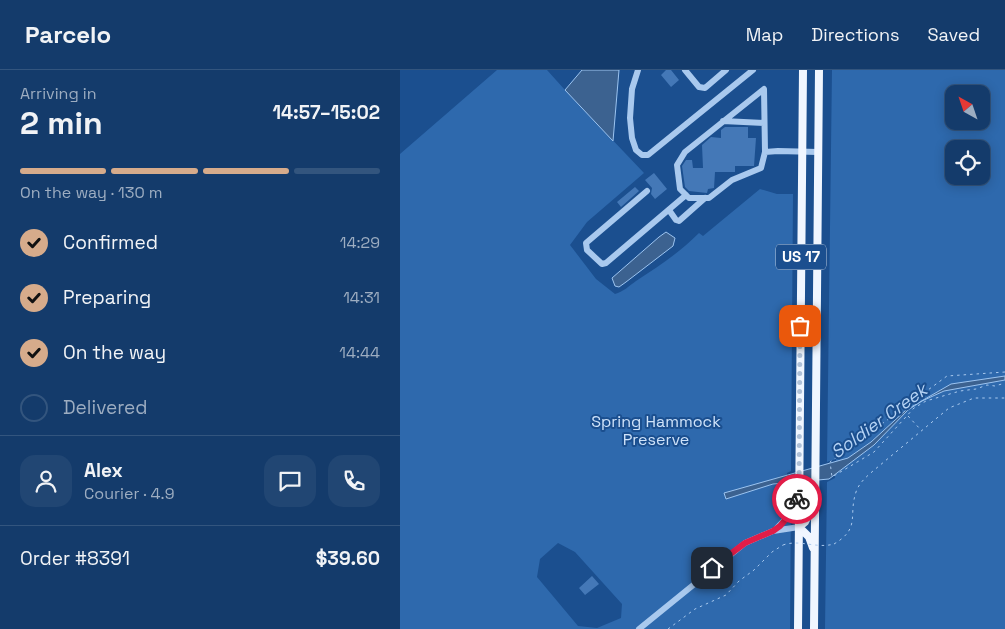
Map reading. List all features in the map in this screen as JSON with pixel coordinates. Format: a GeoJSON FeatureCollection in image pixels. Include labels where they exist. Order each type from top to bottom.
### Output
{"type":"FeatureCollection","features":[{"type":"Feature","properties":{"kind":"main road","name":"US 17"},"geometry":{"type":"LineString","coordinates":[[798,629],[803,70]]}},
{"type":"Feature","properties":{"kind":"main road","name":"US 17"},"geometry":{"type":"LineString","coordinates":[[814,629],[819,70]]}},
{"type":"Feature","properties":{"kind":"main road"},"geometry":{"type":"LineString","coordinates":[[815,501],[810,515],[798,527],[809,537],[815,553]]}},
{"type":"Feature","properties":{"kind":"street"},"geometry":{"type":"LineString","coordinates":[[638,70],[632,89],[630,118],[632,138],[636,150],[642,155],[648,155],[753,70]]}},
{"type":"Feature","properties":{"kind":"street"},"geometry":{"type":"LineString","coordinates":[[685,70],[698,87],[706,88],[726,70]]}},
{"type":"Feature","properties":{"kind":"street"},"geometry":{"type":"LineString","coordinates":[[764,89],[765,152],[761,168],[732,180],[709,198],[689,198],[680,189],[676,165],[685,152],[723,121],[764,89]]}},
{"type":"Feature","properties":{"kind":"street"},"geometry":{"type":"LineString","coordinates":[[723,121],[764,123]]}},
{"type":"Feature","properties":{"kind":"street"},"geometry":{"type":"LineString","coordinates":[[765,152],[818,152]]}},
{"type":"Feature","properties":{"kind":"street"},"geometry":{"type":"LineString","coordinates":[[646,191],[586,243],[587,250],[602,264],[606,263],[686,195]]}},
{"type":"Feature","properties":{"kind":"street"},"geometry":{"type":"LineString","coordinates":[[669,210],[676,220],[679,221],[705,198]]}},
{"type":"Feature","properties":{"kind":"street"},"geometry":{"type":"LineString","coordinates":[[639,629],[727,556],[745,543],[780,526],[792,512],[799,492]]}},
{"type":"Feature","properties":{"kind":"street"},"geometry":{"type":"LineString","coordinates":[[773,531],[798,527]]}},
{"type":"Feature","properties":{"kind":"path"},"geometry":{"type":"LineString","coordinates":[[1005,372],[947,376],[830,462],[832,477],[874,452],[914,408],[943,395],[976,389],[986,385],[1005,384]]}},
{"type":"Feature","properties":{"kind":"path"},"geometry":{"type":"LineString","coordinates":[[668,629],[695,609],[726,595],[739,581],[783,545],[795,542],[818,547],[834,544],[844,537],[850,529],[853,520],[856,491],[864,478],[949,408],[970,399],[1005,398]]}},
{"type":"Feature","properties":{"kind":"path"},"geometry":{"type":"LineString","coordinates":[[908,415],[922,430]]}},
{"type":"Feature","properties":{"kind":"green space","name":"Spring Hammock Preserve"},"geometry":{"type":"Polygon","coordinates":[[[497,70],[547,70],[644,173],[587,222],[570,245],[596,279],[615,294],[669,259],[699,233],[703,236],[760,189],[777,194],[793,194],[791,471],[787,473],[787,485],[791,485],[790,629],[400,629],[400,154],[497,70]],[[558,543],[540,559],[537,577],[578,626],[597,628],[621,618],[622,604],[575,552],[558,543]]]}},
{"type":"Feature","properties":{"kind":"green space"},"geometry":{"type":"Polygon","coordinates":[[[832,70],[1005,70],[1005,629],[825,629],[827,482],[835,478],[836,459],[827,462],[832,70]]]}},
{"type":"Feature","properties":{"kind":"shaded area"},"geometry":{"type":"Polygon","coordinates":[[[582,70],[619,70],[613,141],[565,90],[582,70]]]}},
{"type":"Feature","properties":{"kind":"shaded area"},"geometry":{"type":"Polygon","coordinates":[[[666,232],[675,238],[673,246],[619,287],[615,286],[612,278],[666,232]]]}},
{"type":"Feature","properties":{"kind":"shaded area"},"geometry":{"type":"Polygon","coordinates":[[[1005,376],[1005,380],[944,391],[922,401],[908,410],[874,445],[829,479],[773,484],[726,499],[724,493],[848,458],[871,442],[906,410],[951,384],[1005,376]]]}},
{"type":"Feature","properties":{"kind":"building"},"geometry":{"type":"Polygon","coordinates":[[[666,70],[671,70],[679,80],[671,87],[661,75],[666,70]]]}},
{"type":"Feature","properties":{"kind":"building"},"geometry":{"type":"Polygon","coordinates":[[[725,127],[748,127],[748,138],[756,138],[754,166],[735,166],[735,172],[715,172],[714,188],[708,189],[707,193],[689,191],[685,187],[682,166],[686,160],[692,160],[693,168],[703,168],[702,145],[711,137],[721,138],[721,130],[725,127]]]}},
{"type":"Feature","properties":{"kind":"building"},"geometry":{"type":"Polygon","coordinates":[[[654,173],[667,189],[655,199],[651,194],[652,188],[645,180],[654,173]]]}},
{"type":"Feature","properties":{"kind":"building"},"geometry":{"type":"Polygon","coordinates":[[[635,187],[639,191],[621,207],[617,202],[635,187]]]}},
{"type":"Feature","properties":{"kind":"building"},"geometry":{"type":"Polygon","coordinates":[[[592,576],[599,584],[585,595],[579,588],[592,576]]]}},
{"type":"Feature","properties":{"kind":"way so far"},"geometry":{"type":"LineString","coordinates":[[797,499],[799,496],[800,326]]}},
{"type":"Feature","properties":{"kind":"route"},"geometry":{"type":"LineString","coordinates":[[712,568],[745,543],[780,526],[792,512],[797,499]]}},
{"type":"Feature","properties":{"kind":"water label","name":"Soldier Creek"},"geometry":{"type":"Point","coordinates":[879,421]}}]}
